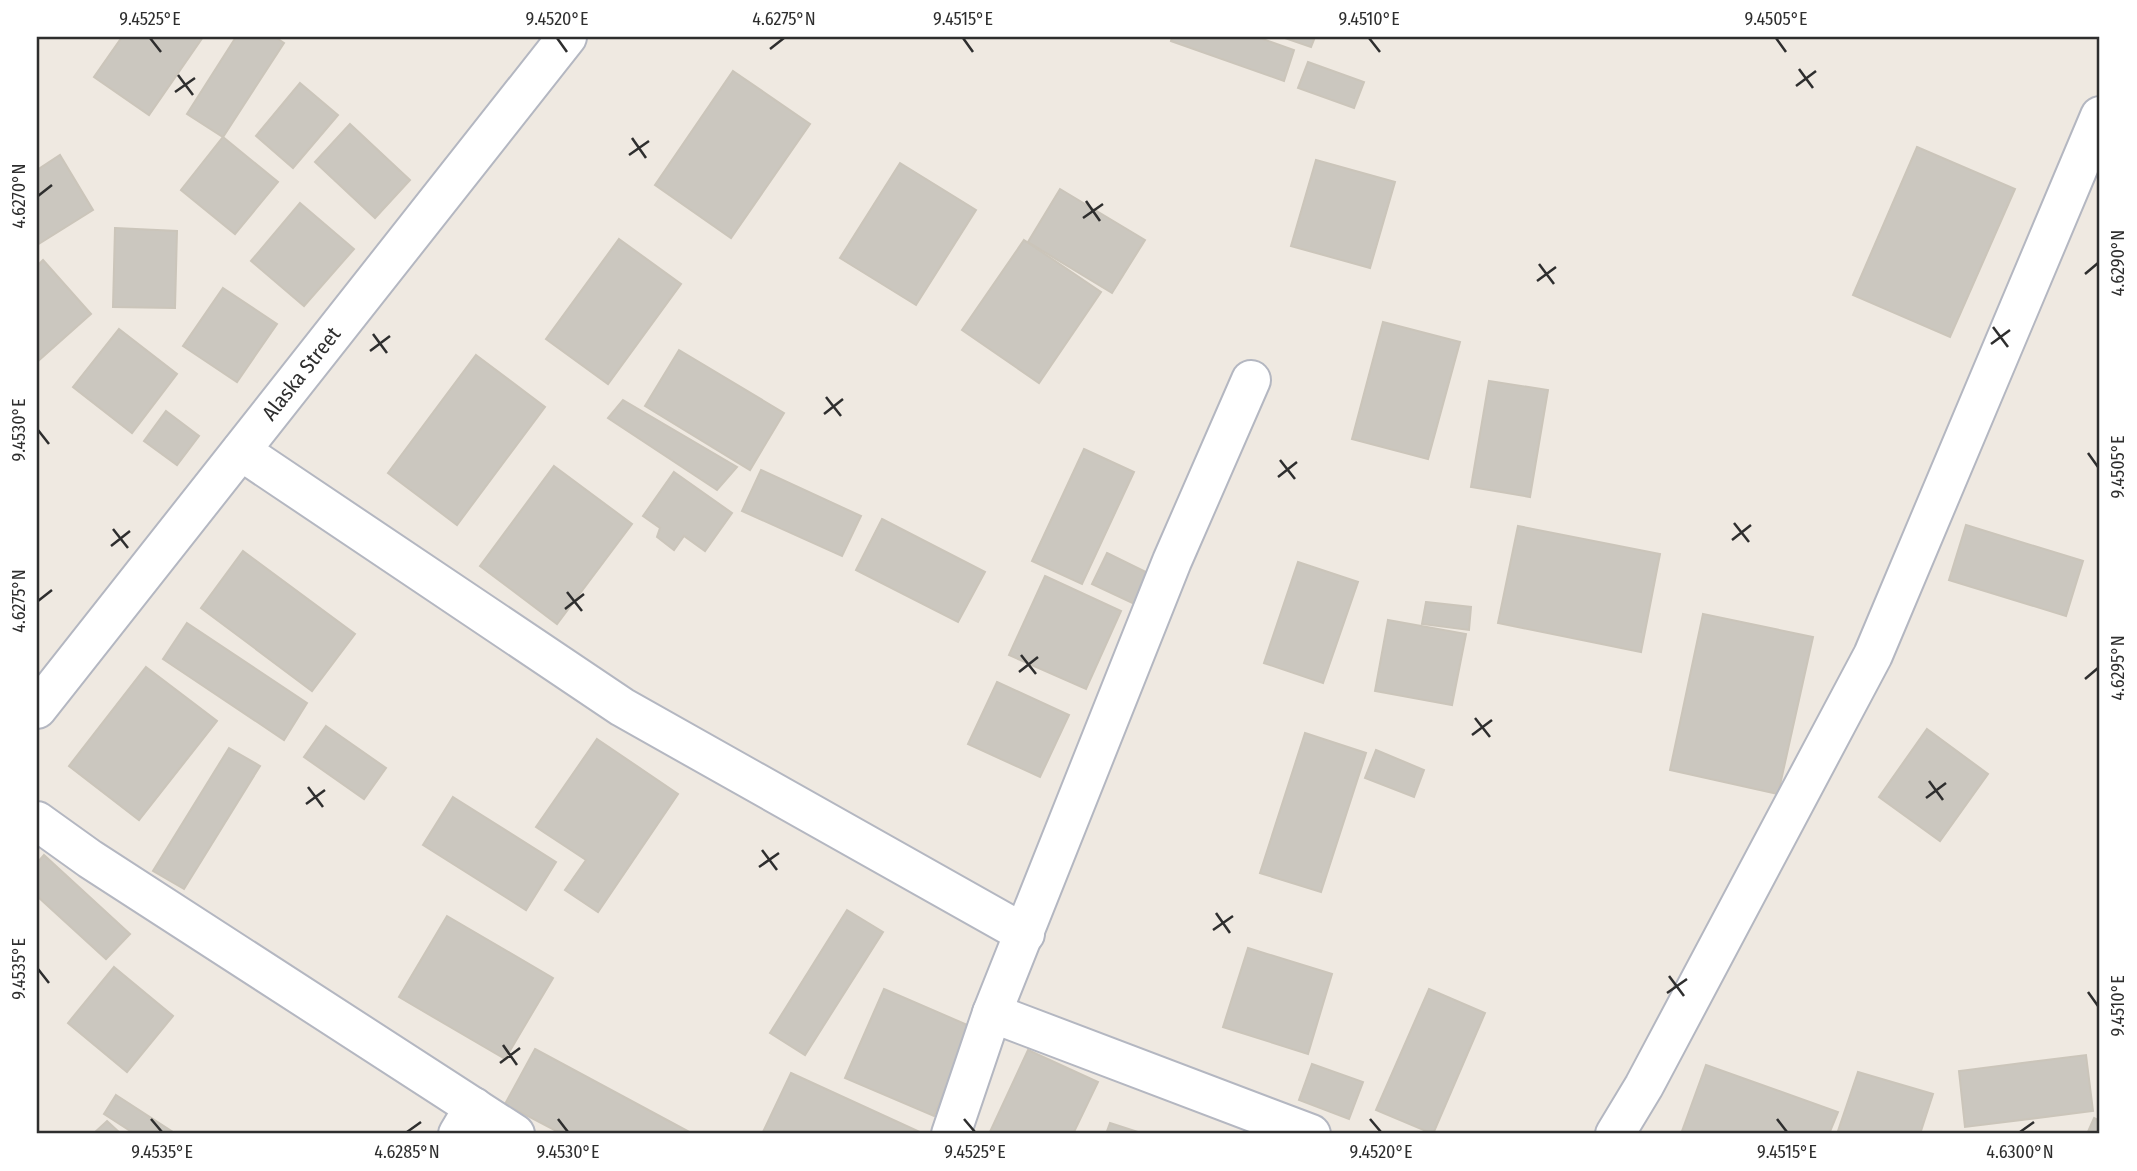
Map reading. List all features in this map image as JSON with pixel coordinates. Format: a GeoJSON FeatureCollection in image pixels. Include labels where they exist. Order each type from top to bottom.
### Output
{"type":"FeatureCollection","features":[{"type":"Feature","properties":{"kind":"street","name":"Alaska Street"},"geometry":{"type":"LineString","coordinates":[[37,709],[567,37]]}},
{"type":"Feature","properties":{"kind":"street"},"geometry":{"type":"LineString","coordinates":[[1615,1134],[1644,1086],[1873,655],[2100,116]]}},
{"type":"Feature","properties":{"kind":"street"},"geometry":{"type":"LineString","coordinates":[[951,1134],[992,1013],[1172,561],[1251,380]]}},
{"type":"Feature","properties":{"kind":"street"},"geometry":{"type":"LineString","coordinates":[[242,451],[622,707],[1025,934]]}},
{"type":"Feature","properties":{"kind":"street"},"geometry":{"type":"LineString","coordinates":[[37,821],[466,1121],[515,1134]]}},
{"type":"Feature","properties":{"kind":"street"},"geometry":{"type":"LineString","coordinates":[[992,1013],[1311,1134]]}},
{"type":"Feature","properties":{"kind":"building"},"geometry":{"type":"Polygon","coordinates":[[[122,37],[203,37],[149,115],[94,77],[122,37]]]}},
{"type":"Feature","properties":{"kind":"building"},"geometry":{"type":"Polygon","coordinates":[[[236,37],[275,37],[284,43],[223,137],[187,114],[236,37]]]}},
{"type":"Feature","properties":{"kind":"building"},"geometry":{"type":"Polygon","coordinates":[[[1172,37],[1257,37],[1294,50],[1284,81],[1171,41],[1172,37]]]}},
{"type":"Feature","properties":{"kind":"building"},"geometry":{"type":"Polygon","coordinates":[[[1282,37],[1315,37],[1311,47],[1282,37]]]}},
{"type":"Feature","properties":{"kind":"building"},"geometry":{"type":"Polygon","coordinates":[[[1308,62],[1364,82],[1354,108],[1298,88],[1308,62]]]}},
{"type":"Feature","properties":{"kind":"building"},"geometry":{"type":"Polygon","coordinates":[[[733,71],[810,124],[731,238],[655,185],[733,71]]]}},
{"type":"Feature","properties":{"kind":"building"},"geometry":{"type":"Polygon","coordinates":[[[300,83],[338,115],[293,168],[256,136],[300,83]]]}},
{"type":"Feature","properties":{"kind":"building"},"geometry":{"type":"Polygon","coordinates":[[[350,124],[410,180],[375,218],[315,162],[350,124]]]}},
{"type":"Feature","properties":{"kind":"building"},"geometry":{"type":"Polygon","coordinates":[[[223,137],[278,182],[235,234],[181,190],[223,137]]]}},
{"type":"Feature","properties":{"kind":"building"},"geometry":{"type":"Polygon","coordinates":[[[1917,147],[2015,189],[1950,337],[1853,295],[1917,147]]]}},
{"type":"Feature","properties":{"kind":"building"},"geometry":{"type":"Polygon","coordinates":[[[60,155],[93,210],[37,245],[37,170],[60,155]]]}},
{"type":"Feature","properties":{"kind":"building"},"geometry":{"type":"Polygon","coordinates":[[[1316,160],[1395,182],[1370,268],[1291,246],[1316,160]]]}},
{"type":"Feature","properties":{"kind":"building"},"geometry":{"type":"Polygon","coordinates":[[[900,163],[976,210],[916,305],[840,258],[900,163]]]}},
{"type":"Feature","properties":{"kind":"building"},"geometry":{"type":"Polygon","coordinates":[[[1060,189],[1145,240],[1112,293],[1028,242],[1060,189]]]}},
{"type":"Feature","properties":{"kind":"building"},"geometry":{"type":"Polygon","coordinates":[[[300,203],[354,249],[304,306],[251,261],[300,203]]]}},
{"type":"Feature","properties":{"kind":"building"},"geometry":{"type":"Polygon","coordinates":[[[115,228],[177,231],[175,308],[113,307],[115,228]]]}},
{"type":"Feature","properties":{"kind":"building"},"geometry":{"type":"Polygon","coordinates":[[[619,239],[681,284],[608,384],[546,339],[619,239]]]}},
{"type":"Feature","properties":{"kind":"building"},"geometry":{"type":"Polygon","coordinates":[[[1024,240],[1101,292],[1039,383],[962,330],[1024,240]]]}},
{"type":"Feature","properties":{"kind":"building"},"geometry":{"type":"Polygon","coordinates":[[[43,260],[91,314],[37,362],[37,266],[43,260]]]}},
{"type":"Feature","properties":{"kind":"building"},"geometry":{"type":"Polygon","coordinates":[[[223,288],[277,324],[237,382],[183,346],[223,288]]]}},
{"type":"Feature","properties":{"kind":"building"},"geometry":{"type":"Polygon","coordinates":[[[1383,322],[1460,342],[1428,459],[1352,439],[1383,322]]]}},
{"type":"Feature","properties":{"kind":"building"},"geometry":{"type":"Polygon","coordinates":[[[119,329],[177,374],[132,433],[73,387],[119,329]]]}},
{"type":"Feature","properties":{"kind":"building"},"geometry":{"type":"Polygon","coordinates":[[[679,350],[784,413],[750,470],[645,406],[679,350]]]}},
{"type":"Feature","properties":{"kind":"building"},"geometry":{"type":"Polygon","coordinates":[[[476,355],[545,407],[457,525],[388,473],[476,355]]]}},
{"type":"Feature","properties":{"kind":"building"},"geometry":{"type":"Polygon","coordinates":[[[1489,381],[1548,390],[1530,497],[1471,487],[1489,381]]]}},
{"type":"Feature","properties":{"kind":"building"},"geometry":{"type":"Polygon","coordinates":[[[623,400],[737,467],[717,490],[608,418],[623,400]]]}},
{"type":"Feature","properties":{"kind":"building"},"geometry":{"type":"Polygon","coordinates":[[[166,411],[199,436],[177,465],[144,441],[166,411]]]}},
{"type":"Feature","properties":{"kind":"building"},"geometry":{"type":"Polygon","coordinates":[[[1084,449],[1134,472],[1082,584],[1032,561],[1084,449]]]}},
{"type":"Feature","properties":{"kind":"building"},"geometry":{"type":"Polygon","coordinates":[[[554,466],[632,524],[557,624],[480,566],[554,466]]]}},
{"type":"Feature","properties":{"kind":"building"},"geometry":{"type":"Polygon","coordinates":[[[761,470],[861,516],[842,556],[742,511],[761,470]]]}},
{"type":"Feature","properties":{"kind":"building"},"geometry":{"type":"Polygon","coordinates":[[[674,472],[732,513],[705,551],[684,536],[674,550],[657,537],[660,528],[643,516],[674,472]]]}},
{"type":"Feature","properties":{"kind":"building"},"geometry":{"type":"Polygon","coordinates":[[[882,519],[985,572],[958,622],[856,570],[882,519]]]}},
{"type":"Feature","properties":{"kind":"building"},"geometry":{"type":"Polygon","coordinates":[[[1966,525],[2083,561],[2066,616],[1949,580],[1966,525]]]}},
{"type":"Feature","properties":{"kind":"building"},"geometry":{"type":"Polygon","coordinates":[[[1518,526],[1660,554],[1641,652],[1498,623],[1518,526]]]}},
{"type":"Feature","properties":{"kind":"building"},"geometry":{"type":"Polygon","coordinates":[[[243,551],[355,634],[312,691],[201,608],[243,551]]]}},
{"type":"Feature","properties":{"kind":"building"},"geometry":{"type":"Polygon","coordinates":[[[1107,553],[1158,578],[1143,608],[1092,584],[1107,553]]]}},
{"type":"Feature","properties":{"kind":"building"},"geometry":{"type":"Polygon","coordinates":[[[1298,562],[1358,582],[1323,683],[1264,663],[1298,562]]]}},
{"type":"Feature","properties":{"kind":"building"},"geometry":{"type":"Polygon","coordinates":[[[1045,576],[1121,611],[1086,689],[1009,655],[1045,576]]]}},
{"type":"Feature","properties":{"kind":"building"},"geometry":{"type":"Polygon","coordinates":[[[1426,602],[1471,607],[1469,630],[1422,624],[1426,602]]]}},
{"type":"Feature","properties":{"kind":"building"},"geometry":{"type":"Polygon","coordinates":[[[1703,614],[1813,637],[1778,794],[1670,770],[1703,614]]]}},
{"type":"Feature","properties":{"kind":"building"},"geometry":{"type":"Polygon","coordinates":[[[1388,620],[1466,634],[1452,705],[1375,691],[1388,620]]]}},
{"type":"Feature","properties":{"kind":"building"},"geometry":{"type":"Polygon","coordinates":[[[187,623],[307,703],[284,740],[163,659],[187,623]]]}},
{"type":"Feature","properties":{"kind":"building"},"geometry":{"type":"Polygon","coordinates":[[[146,667],[217,721],[139,820],[69,766],[146,667]]]}},
{"type":"Feature","properties":{"kind":"building"},"geometry":{"type":"Polygon","coordinates":[[[997,682],[1069,715],[1040,777],[968,744],[997,682]]]}},
{"type":"Feature","properties":{"kind":"building"},"geometry":{"type":"Polygon","coordinates":[[[326,726],[386,768],[364,799],[304,757],[326,726]]]}},
{"type":"Feature","properties":{"kind":"building"},"geometry":{"type":"Polygon","coordinates":[[[1927,729],[1988,774],[1940,841],[1879,797],[1927,729]]]}},
{"type":"Feature","properties":{"kind":"building"},"geometry":{"type":"Polygon","coordinates":[[[1305,733],[1366,753],[1321,892],[1260,873],[1305,733]]]}},
{"type":"Feature","properties":{"kind":"building"},"geometry":{"type":"Polygon","coordinates":[[[597,739],[678,794],[598,912],[565,890],[586,860],[536,827],[597,739]]]}},
{"type":"Feature","properties":{"kind":"building"},"geometry":{"type":"Polygon","coordinates":[[[229,748],[260,766],[184,889],[153,871],[229,748]]]}},
{"type":"Feature","properties":{"kind":"building"},"geometry":{"type":"Polygon","coordinates":[[[1376,750],[1424,770],[1414,797],[1365,778],[1376,750]]]}},
{"type":"Feature","properties":{"kind":"building"},"geometry":{"type":"Polygon","coordinates":[[[453,797],[556,862],[526,910],[423,845],[453,797]]]}},
{"type":"Feature","properties":{"kind":"building"},"geometry":{"type":"Polygon","coordinates":[[[44,855],[130,934],[106,959],[37,896],[37,863],[44,855]]]}},
{"type":"Feature","properties":{"kind":"building"},"geometry":{"type":"Polygon","coordinates":[[[847,910],[883,932],[805,1055],[770,1033],[847,910]]]}},
{"type":"Feature","properties":{"kind":"building"},"geometry":{"type":"Polygon","coordinates":[[[447,916],[553,978],[505,1059],[399,997],[447,916]]]}},
{"type":"Feature","properties":{"kind":"building"},"geometry":{"type":"Polygon","coordinates":[[[1248,948],[1332,974],[1308,1054],[1223,1027],[1248,948]]]}},
{"type":"Feature","properties":{"kind":"building"},"geometry":{"type":"Polygon","coordinates":[[[114,967],[173,1016],[127,1072],[68,1023],[114,967]]]}},
{"type":"Feature","properties":{"kind":"building"},"geometry":{"type":"Polygon","coordinates":[[[884,989],[972,1027],[934,1116],[845,1078],[884,989]]]}},
{"type":"Feature","properties":{"kind":"building"},"geometry":{"type":"Polygon","coordinates":[[[1429,989],[1485,1013],[1433,1134],[1376,1110],[1429,989]]]}},
{"type":"Feature","properties":{"kind":"building"},"geometry":{"type":"Polygon","coordinates":[[[535,1049],[693,1134],[562,1134],[505,1104],[535,1049]]]}},
{"type":"Feature","properties":{"kind":"building"},"geometry":{"type":"Polygon","coordinates":[[[1028,1050],[1098,1082],[1073,1134],[989,1134],[1028,1050]]]}},
{"type":"Feature","properties":{"kind":"building"},"geometry":{"type":"Polygon","coordinates":[[[2086,1055],[2093,1111],[1965,1127],[1959,1071],[2086,1055]]]}},
{"type":"Feature","properties":{"kind":"building"},"geometry":{"type":"Polygon","coordinates":[[[1312,1064],[1363,1082],[1349,1119],[1299,1100],[1312,1064]]]}},
{"type":"Feature","properties":{"kind":"building"},"geometry":{"type":"Polygon","coordinates":[[[1706,1065],[1838,1112],[1829,1134],[1681,1134],[1706,1065]]]}},
{"type":"Feature","properties":{"kind":"building"},"geometry":{"type":"Polygon","coordinates":[[[1858,1072],[1933,1094],[1920,1134],[1837,1134],[1858,1072]]]}},
{"type":"Feature","properties":{"kind":"building"},"geometry":{"type":"Polygon","coordinates":[[[791,1073],[924,1134],[762,1134],[791,1073]]]}},
{"type":"Feature","properties":{"kind":"building"},"geometry":{"type":"Polygon","coordinates":[[[116,1095],[176,1134],[135,1134],[104,1114],[116,1095]]]}},
{"type":"Feature","properties":{"kind":"building"},"geometry":{"type":"Polygon","coordinates":[[[2094,1118],[2100,1121],[2100,1134],[2087,1134],[2094,1118]]]}},
{"type":"Feature","properties":{"kind":"building"},"geometry":{"type":"Polygon","coordinates":[[[107,1121],[121,1134],[93,1134],[107,1121]]]}},
{"type":"Feature","properties":{"kind":"building"},"geometry":{"type":"Polygon","coordinates":[[[1110,1123],[1144,1134],[1106,1134],[1110,1123]]]}}]}
